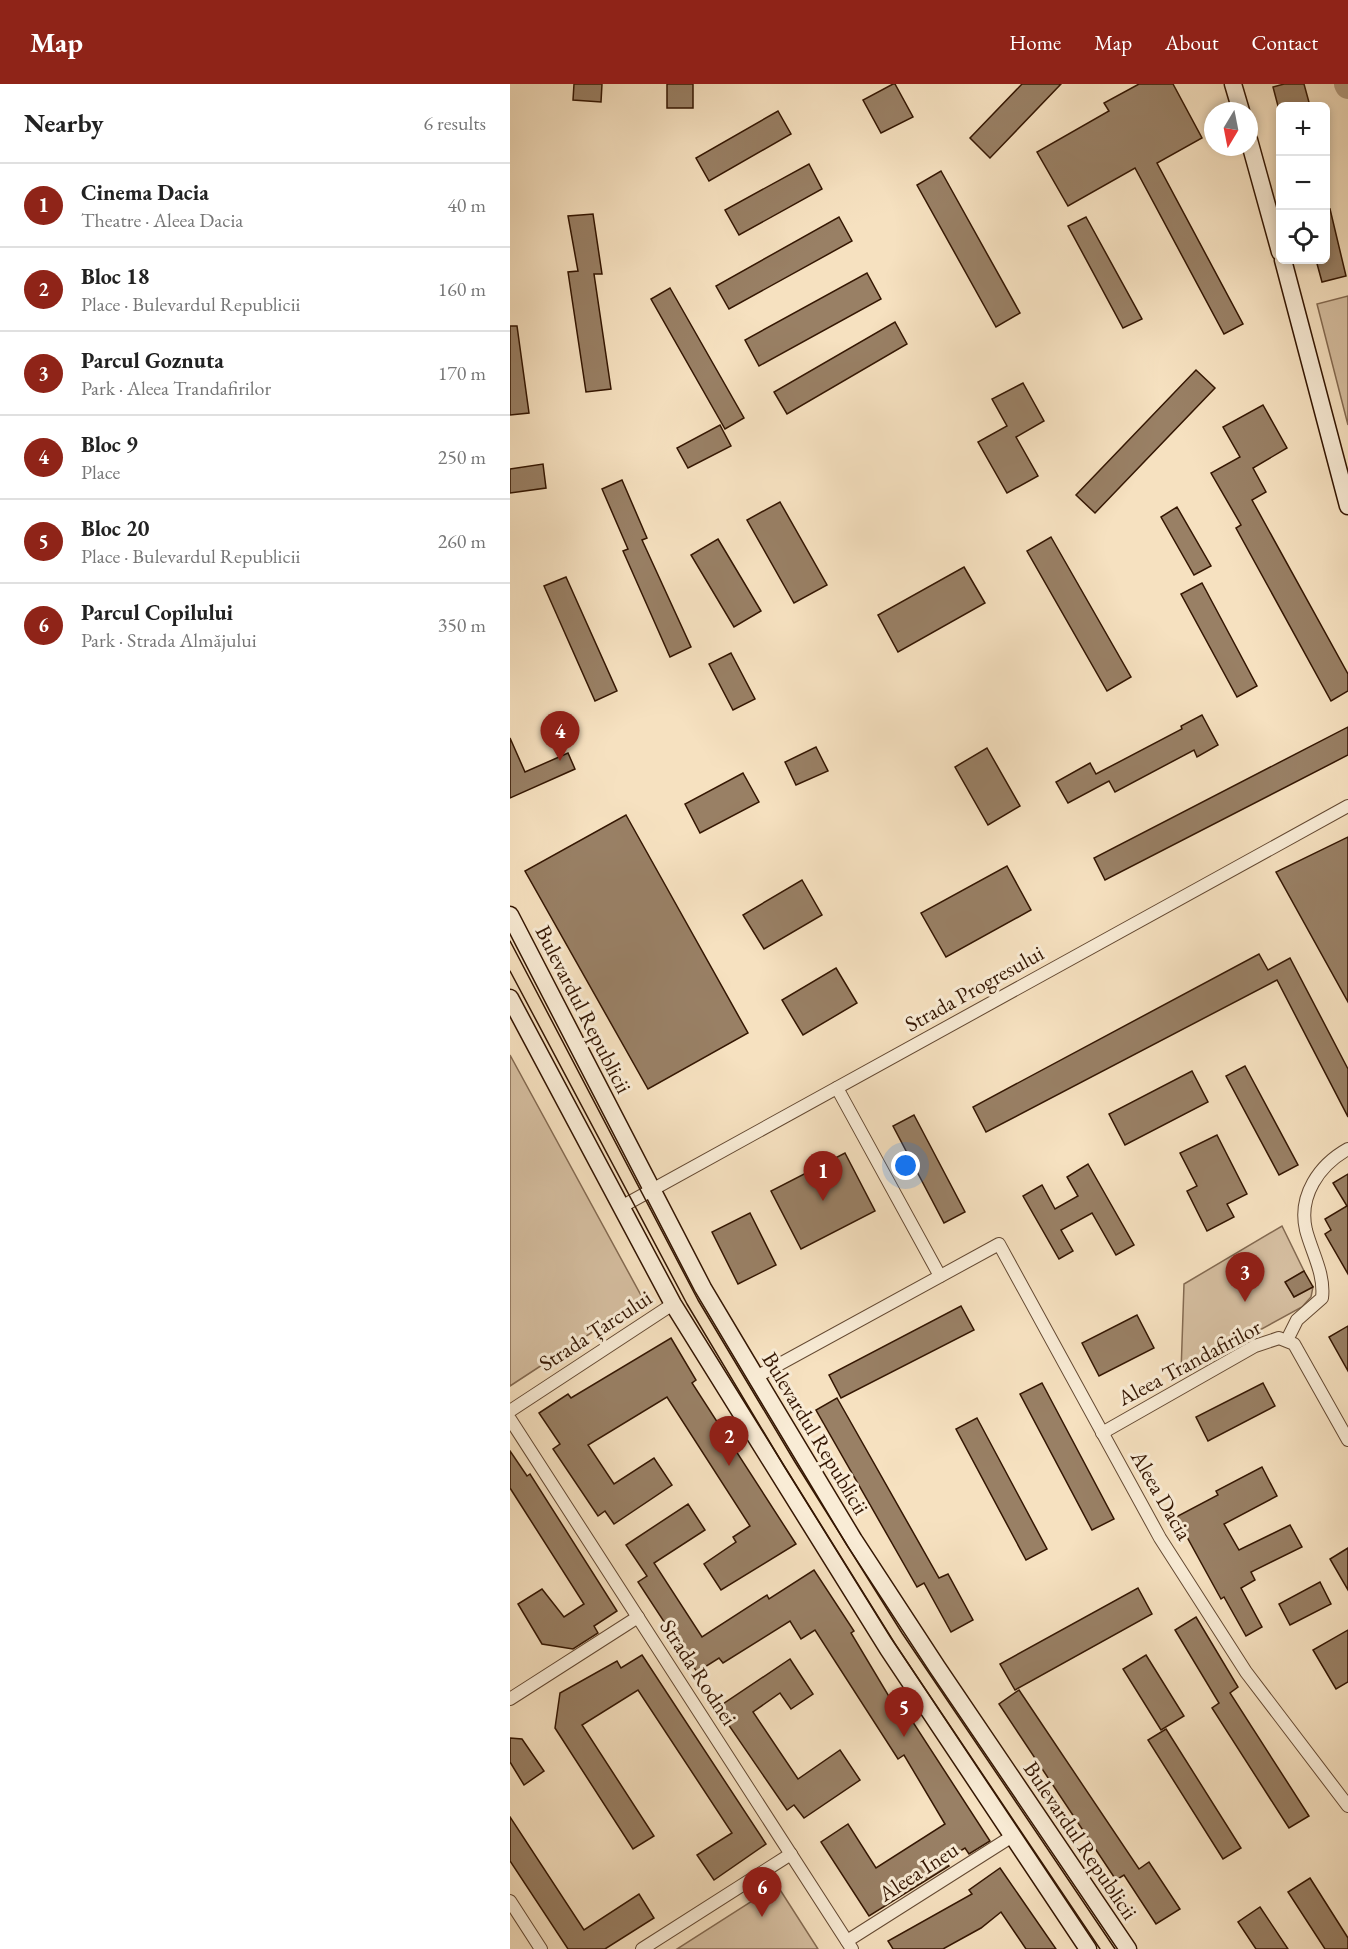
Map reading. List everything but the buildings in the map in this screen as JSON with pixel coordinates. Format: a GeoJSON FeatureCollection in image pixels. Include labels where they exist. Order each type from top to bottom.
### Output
{"type":"FeatureCollection","features":[{"type":"Feature","properties":{"kind":"main road"},"geometry":{"type":"LineString","coordinates":[[1233,84],[1238,102]]}},
{"type":"Feature","properties":{"kind":"main road"},"geometry":{"type":"LineString","coordinates":[[1254,156],[1276,234]]}},
{"type":"Feature","properties":{"kind":"main road"},"geometry":{"type":"LineString","coordinates":[[1284,264],[1348,506]]}},
{"type":"Feature","properties":{"kind":"main road","name":"Bulevardul Republicii"},"geometry":{"type":"LineString","coordinates":[[510,915],[703,1288],[756,1377],[854,1540],[936,1667],[1128,1949]]}},
{"type":"Feature","properties":{"kind":"main road"},"geometry":{"type":"LineString","coordinates":[[510,998],[673,1304],[825,1551],[1011,1837],[1088,1949]]}},
{"type":"Feature","properties":{"kind":"street","name":"Strada Progresului"},"geometry":{"type":"LineString","coordinates":[[621,1207],[1348,806]]}},
{"type":"Feature","properties":{"kind":"street"},"geometry":{"type":"LineString","coordinates":[[837,1088],[940,1276]]}},
{"type":"Feature","properties":{"kind":"street"},"geometry":{"type":"LineString","coordinates":[[1287,1340],[1296,1320],[1322,1298],[1322,1281],[1306,1228],[1308,1192],[1316,1177],[1336,1156],[1348,1149]]}},
{"type":"Feature","properties":{"kind":"street","name":"Aleea Dacia"},"geometry":{"type":"LineString","coordinates":[[756,1377],[999,1244],[1160,1538],[1246,1672],[1348,1806]]}},
{"type":"Feature","properties":{"kind":"street","name":"Strada Țarcului"},"geometry":{"type":"LineString","coordinates":[[510,1411],[673,1304]]}},
{"type":"Feature","properties":{"kind":"street","name":"Aleea Trandafirilor"},"geometry":{"type":"LineString","coordinates":[[1102,1433],[1255,1346],[1269,1340],[1287,1340],[1294,1344],[1305,1360],[1348,1440]]}},
{"type":"Feature","properties":{"kind":"street","name":"Strada Rodnei"},"geometry":{"type":"LineString","coordinates":[[510,1419],[850,1945]]}},
{"type":"Feature","properties":{"kind":"street"},"geometry":{"type":"LineString","coordinates":[[510,1699],[638,1617]]}},
{"type":"Feature","properties":{"kind":"street","name":"Aleea Ineu"},"geometry":{"type":"LineString","coordinates":[[850,1945],[1011,1837]]}},
{"type":"Feature","properties":{"kind":"street"},"geometry":{"type":"LineString","coordinates":[[642,1949],[791,1854]]}},
{"type":"Feature","properties":{"kind":"street"},"geometry":{"type":"LineString","coordinates":[[510,1901],[541,1949]]}},
{"type":"Feature","properties":{"kind":"shaded area"},"geometry":{"type":"Polygon","coordinates":[[[1348,296],[1348,425],[1317,304],[1348,296]]]}},
{"type":"Feature","properties":{"kind":"shaded area"},"geometry":{"type":"Polygon","coordinates":[[[510,1055],[643,1299],[510,1386],[510,1055]]]}},
{"type":"Feature","properties":{"kind":"shaded area"},"geometry":{"type":"Polygon","coordinates":[[[1282,1226],[1304,1271],[1286,1282],[1294,1297],[1313,1287],[1311,1297],[1302,1307],[1181,1373],[1184,1284],[1282,1226]]]}},
{"type":"Feature","properties":{"kind":"shaded area"},"geometry":{"type":"Polygon","coordinates":[[[777,1885],[818,1949],[677,1949],[777,1885]]]}},
{"type":"Feature","properties":{"kind":"tram line"},"geometry":{"type":"LineString","coordinates":[[510,941],[698,1300],[795,1462],[902,1633],[1115,1949]]}},
{"type":"Feature","properties":{"kind":"tram line"},"geometry":{"type":"LineString","coordinates":[[510,971],[687,1304],[784,1466],[891,1638],[1100,1949]]}},
{"type":"Feature","properties":{"kind":"place","name":"Bloc 9"},"geometry":{"type":"Point","coordinates":[560,761]}},
{"type":"Feature","properties":{"kind":"place","name":"Cinema Dacia"},"geometry":{"type":"Point","coordinates":[823,1201]}},
{"type":"Feature","properties":{"kind":"place","name":"Parcul Goznuta"},"geometry":{"type":"Point","coordinates":[1245,1302]}},
{"type":"Feature","properties":{"kind":"place","name":"Bloc 18"},"geometry":{"type":"Point","coordinates":[729,1466]}},
{"type":"Feature","properties":{"kind":"place","name":"Bloc 20"},"geometry":{"type":"Point","coordinates":[904,1737]}},
{"type":"Feature","properties":{"kind":"place","name":"Parcul Copilului"},"geometry":{"type":"Point","coordinates":[762,1917]}}]}
